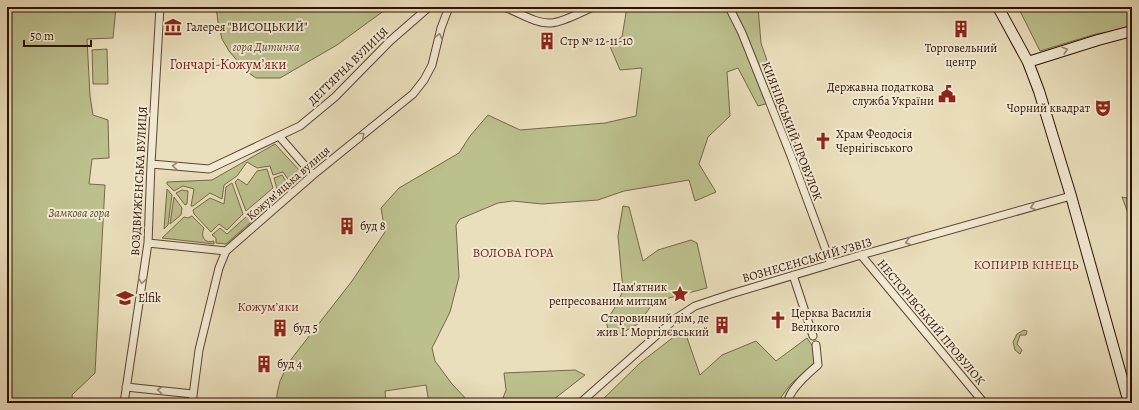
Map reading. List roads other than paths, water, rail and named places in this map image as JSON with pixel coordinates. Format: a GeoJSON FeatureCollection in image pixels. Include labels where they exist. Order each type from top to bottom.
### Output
{"type":"FeatureCollection","features":[{"type":"Feature","properties":{"kind":"main road"},"geometry":{"type":"LineString","coordinates":[[998,7],[1028,62],[1039,91],[1071,196],[1129,403]]}},
{"type":"Feature","properties":{"kind":"main road"},"geometry":{"type":"LineString","coordinates":[[1028,62],[1132,31]]}},
{"type":"Feature","properties":{"kind":"street","name":"ВОЗДВИЖЕНСЬКА ВУЛИЦЯ"},"geometry":{"type":"LineString","coordinates":[[124,403],[148,243],[160,7]]}},
{"type":"Feature","properties":{"kind":"street","name":"ДЕГТЯРНА ВУЛИЦЯ"},"geometry":{"type":"LineString","coordinates":[[151,164],[209,169],[300,126],[335,97],[390,41],[429,7]]}},
{"type":"Feature","properties":{"kind":"street","name":"Кожумʼяцька вулиця"},"geometry":{"type":"LineString","coordinates":[[192,403],[199,350],[219,268],[226,251],[313,175],[413,94],[424,80],[432,65],[441,28],[449,7]]}},
{"type":"Feature","properties":{"kind":"street"},"geometry":{"type":"LineString","coordinates":[[504,7],[534,20],[552,23],[593,7]]}},
{"type":"Feature","properties":{"kind":"street","name":"КИЯНІВСЬКИЙ ПРОВУЛОК"},"geometry":{"type":"LineString","coordinates":[[729,7],[742,32],[791,156],[831,264]]}},
{"type":"Feature","properties":{"kind":"street"},"geometry":{"type":"LineString","coordinates":[[279,136],[313,175]]}},
{"type":"Feature","properties":{"kind":"street","name":"ВОЗНЕСЕНСЬКИЙ УЗВІЗ"},"geometry":{"type":"LineString","coordinates":[[580,403],[675,319],[695,306],[861,255],[1071,196]]}},
{"type":"Feature","properties":{"kind":"street"},"geometry":{"type":"LineString","coordinates":[[148,243],[226,251]]}},
{"type":"Feature","properties":{"kind":"street","name":"НЕСТОРІВСЬКИЙ ПРОВУЛОК"},"geometry":{"type":"LineString","coordinates":[[861,255],[984,403]]}},
{"type":"Feature","properties":{"kind":"street"},"geometry":{"type":"LineString","coordinates":[[793,275],[813,336]]}},
{"type":"Feature","properties":{"kind":"street"},"geometry":{"type":"LineString","coordinates":[[788,403],[788,398],[803,378],[818,365],[816,345]]}},
{"type":"Feature","properties":{"kind":"street"},"geometry":{"type":"LineString","coordinates":[[126,387],[193,394]]}},
{"type":"Feature","properties":{"kind":"place","name":"Галерея \"ВИСОЦЬКИЙ\""},"geometry":{"type":"Point","coordinates":[173,27]}},
{"type":"Feature","properties":{"kind":"place","name":"Торговельний центр"},"geometry":{"type":"Point","coordinates":[961,29]}},
{"type":"Feature","properties":{"kind":"place","name":"Стр № 12-11-10"},"geometry":{"type":"Point","coordinates":[547,41]}},
{"type":"Feature","properties":{"kind":"place","name":"Державна податкова служба України"},"geometry":{"type":"Point","coordinates":[947,94]}},
{"type":"Feature","properties":{"kind":"place","name":"Чорний квадрат"},"geometry":{"type":"Point","coordinates":[1103,108]}},
{"type":"Feature","properties":{"kind":"place","name":"Храм Феодосія Чернігівського"},"geometry":{"type":"Point","coordinates":[823,141]}},
{"type":"Feature","properties":{"kind":"place","name":"буд 8"},"geometry":{"type":"Point","coordinates":[347,226]}},
{"type":"Feature","properties":{"kind":"place","name":"Пам'ятник репресованим митцям"},"geometry":{"type":"Point","coordinates":[680,294]}},
{"type":"Feature","properties":{"kind":"place","name":"Elfik"},"geometry":{"type":"Point","coordinates":[125,298]}},
{"type":"Feature","properties":{"kind":"place","name":"Церква Василія Великого"},"geometry":{"type":"Point","coordinates":[778,320]}},
{"type":"Feature","properties":{"kind":"place","name":"Старовинний дім, де жив І. Моргілєвський"},"geometry":{"type":"Point","coordinates":[722,325]}},
{"type":"Feature","properties":{"kind":"place","name":"буд 5"},"geometry":{"type":"Point","coordinates":[280,328]}},
{"type":"Feature","properties":{"kind":"place","name":"буд 4"},"geometry":{"type":"Point","coordinates":[264,364]}},
{"type":"Feature","properties":{"kind":"district","name":"Гончарі-Кожумʼяки"},"geometry":{"type":"Point","coordinates":[228,64]}},
{"type":"Feature","properties":{"kind":"district","name":"ВОЛОВА ГОРА"},"geometry":{"type":"Point","coordinates":[513,252]}},
{"type":"Feature","properties":{"kind":"district","name":"КОПИРІВ КІНЕЦЬ"},"geometry":{"type":"Point","coordinates":[1026,264]}},
{"type":"Feature","properties":{"kind":"district","name":"Кожумʼяки"},"geometry":{"type":"Point","coordinates":[268,306]}},
{"type":"Feature","properties":{"kind":"park label","name":"гора Дитинка"},"geometry":{"type":"Point","coordinates":[266,47]}},
{"type":"Feature","properties":{"kind":"park label","name":"Замкова гора"},"geometry":{"type":"Point","coordinates":[79,213]}}]}
